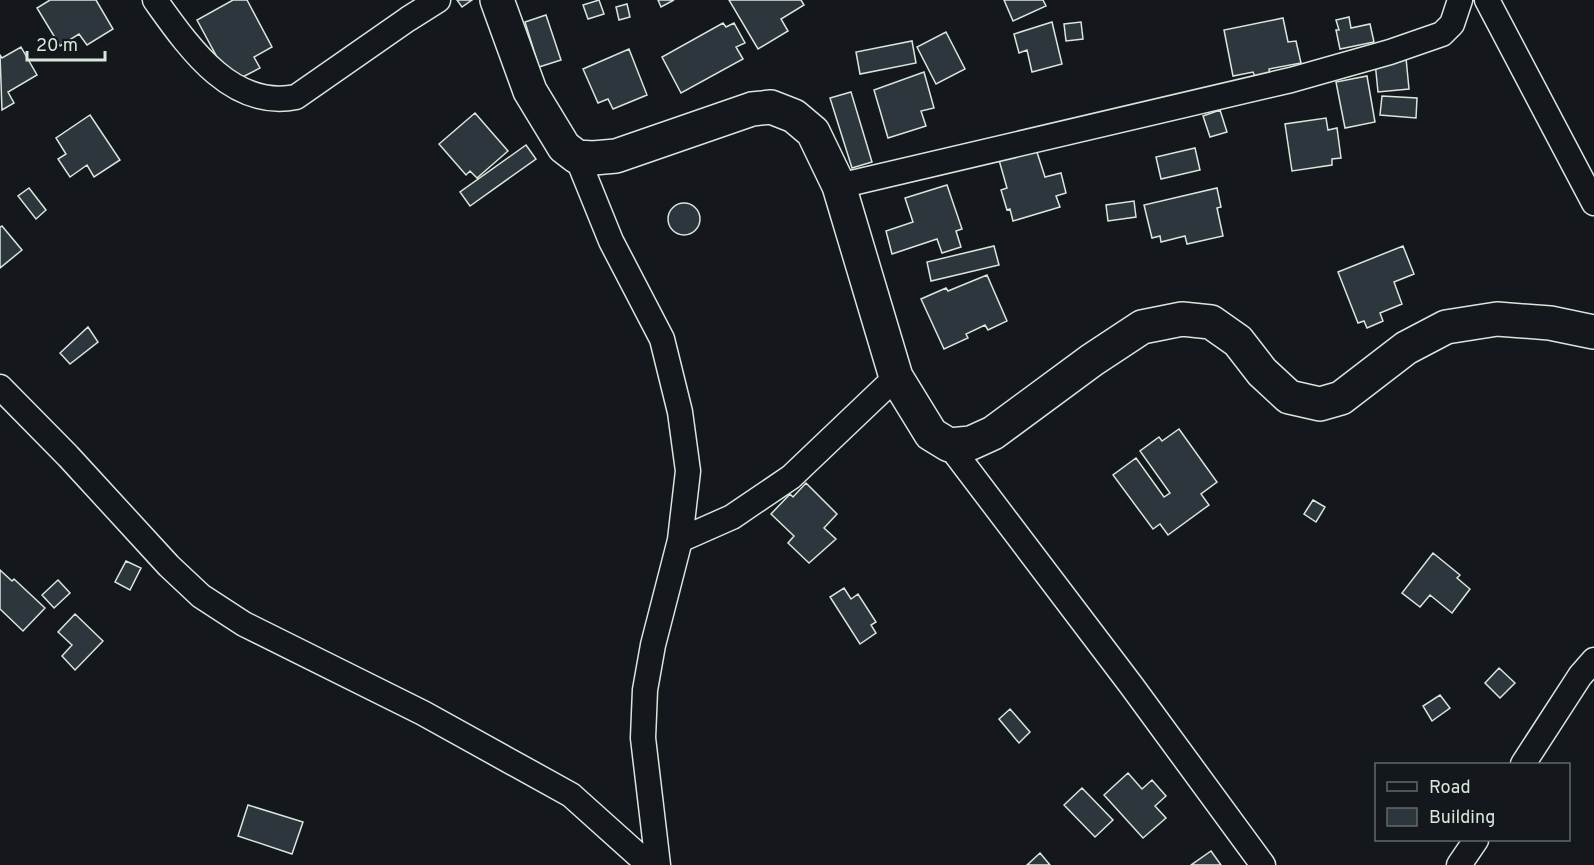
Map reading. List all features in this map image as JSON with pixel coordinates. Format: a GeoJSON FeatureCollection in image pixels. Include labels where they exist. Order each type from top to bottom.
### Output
{"type":"FeatureCollection","features":[{"type":"Feature","properties":{"kind":"street"},"geometry":{"type":"LineString","coordinates":[[155,0],[209,68],[224,80],[254,96],[283,100],[296,97],[438,0]]}},
{"type":"Feature","properties":{"kind":"street"},"geometry":{"type":"LineString","coordinates":[[497,0],[530,91],[564,147],[577,157],[611,241],[662,339],[680,412],[688,471],[680,540],[653,645],[645,690],[643,738],[658,865]]}},
{"type":"Feature","properties":{"kind":"street"},"geometry":{"type":"LineString","coordinates":[[839,186],[1280,83],[1390,52],[1442,34],[1452,24],[1460,0]]}},
{"type":"Feature","properties":{"kind":"street"},"geometry":{"type":"LineString","coordinates":[[1487,0],[1594,203]]}},
{"type":"Feature","properties":{"kind":"street"},"geometry":{"type":"LineString","coordinates":[[577,157],[616,156],[752,109],[771,107],[794,116],[813,132],[839,186],[896,377],[931,434],[949,445],[1131,685],[1263,865]]}},
{"type":"Feature","properties":{"kind":"street"},"geometry":{"type":"LineString","coordinates":[[949,445],[971,443],[993,432],[1092,360],[1142,327],[1182,319],[1211,322],[1238,341],[1262,372],[1289,397],[1320,404],[1341,398],[1406,348],[1446,327],[1497,319],[1550,323],[1594,332]]}},
{"type":"Feature","properties":{"kind":"street"},"geometry":{"type":"LineString","coordinates":[[680,540],[732,517],[791,477],[896,377]]}},
{"type":"Feature","properties":{"kind":"street"},"geometry":{"type":"LineString","coordinates":[[0,387],[68,456],[169,566],[201,596],[244,624],[423,713],[572,795],[649,865]]}},
{"type":"Feature","properties":{"kind":"street"},"geometry":{"type":"LineString","coordinates":[[1524,763],[1580,676],[1594,660]]}},
{"type":"Feature","properties":{"kind":"street"},"geometry":{"type":"LineString","coordinates":[[1459,865],[1475,841]]}},
{"type":"Feature","properties":{"kind":"building"},"geometry":{"type":"Polygon","coordinates":[[[50,0],[96,0],[113,29],[87,45],[79,34],[60,46],[37,8],[50,0]]]}},
{"type":"Feature","properties":{"kind":"building"},"geometry":{"type":"Polygon","coordinates":[[[233,0],[247,0],[272,47],[254,57],[260,68],[231,83],[197,20],[233,0]]]}},
{"type":"Feature","properties":{"kind":"building"},"geometry":{"type":"Polygon","coordinates":[[[457,0],[472,0],[462,7],[457,0]]]}},
{"type":"Feature","properties":{"kind":"building"},"geometry":{"type":"Polygon","coordinates":[[[599,0],[604,14],[588,19],[583,5],[599,0]]]}},
{"type":"Feature","properties":{"kind":"building"},"geometry":{"type":"Polygon","coordinates":[[[658,0],[674,0],[661,7],[658,0]]]}},
{"type":"Feature","properties":{"kind":"building"},"geometry":{"type":"Polygon","coordinates":[[[729,0],[801,0],[804,5],[781,19],[788,31],[758,49],[729,0]]]}},
{"type":"Feature","properties":{"kind":"building"},"geometry":{"type":"Polygon","coordinates":[[[1004,0],[1043,0],[1046,6],[1013,21],[1004,0]]]}},
{"type":"Feature","properties":{"kind":"building"},"geometry":{"type":"Polygon","coordinates":[[[627,4],[630,17],[619,20],[616,7],[627,4]]]}},
{"type":"Feature","properties":{"kind":"building"},"geometry":{"type":"Polygon","coordinates":[[[546,15],[561,60],[539,67],[525,22],[546,15]]]}},
{"type":"Feature","properties":{"kind":"building"},"geometry":{"type":"Polygon","coordinates":[[[1349,17],[1351,28],[1370,24],[1374,42],[1340,49],[1336,20],[1349,17]]]}},
{"type":"Feature","properties":{"kind":"building"},"geometry":{"type":"Polygon","coordinates":[[[1283,18],[1288,42],[1296,41],[1301,63],[1269,69],[1270,74],[1255,77],[1253,72],[1233,76],[1224,30],[1283,18]]]}},
{"type":"Feature","properties":{"kind":"building"},"geometry":{"type":"Polygon","coordinates":[[[1052,22],[1062,64],[1032,72],[1027,50],[1019,53],[1014,34],[1052,22]]]}},
{"type":"Feature","properties":{"kind":"building"},"geometry":{"type":"Polygon","coordinates":[[[1081,22],[1083,39],[1066,41],[1064,24],[1081,22]]]}},
{"type":"Feature","properties":{"kind":"building"},"geometry":{"type":"Polygon","coordinates":[[[723,23],[726,27],[734,23],[745,43],[736,47],[743,59],[681,93],[662,57],[723,23]]]}},
{"type":"Feature","properties":{"kind":"building"},"geometry":{"type":"Polygon","coordinates":[[[946,32],[965,69],[936,84],[917,47],[946,32]]]}},
{"type":"Feature","properties":{"kind":"building"},"geometry":{"type":"Polygon","coordinates":[[[912,41],[916,63],[860,74],[856,52],[912,41]]]}},
{"type":"Feature","properties":{"kind":"building"},"geometry":{"type":"Polygon","coordinates":[[[21,47],[37,75],[8,92],[14,103],[2,110],[0,55],[2,58],[21,47]]]}},
{"type":"Feature","properties":{"kind":"building"},"geometry":{"type":"Polygon","coordinates":[[[629,49],[647,95],[613,109],[608,99],[598,103],[583,69],[629,49]]]}},
{"type":"Feature","properties":{"kind":"building"},"geometry":{"type":"Polygon","coordinates":[[[1406,58],[1409,89],[1378,92],[1375,62],[1406,58]]]}},
{"type":"Feature","properties":{"kind":"building"},"geometry":{"type":"Polygon","coordinates":[[[924,72],[934,108],[921,111],[926,126],[888,138],[874,90],[924,72]]]}},
{"type":"Feature","properties":{"kind":"building"},"geometry":{"type":"Polygon","coordinates":[[[1367,76],[1375,122],[1345,128],[1336,82],[1367,76]]]}},
{"type":"Feature","properties":{"kind":"building"},"geometry":{"type":"Polygon","coordinates":[[[851,92],[872,162],[852,168],[830,98],[851,92]]]}},
{"type":"Feature","properties":{"kind":"building"},"geometry":{"type":"Polygon","coordinates":[[[1382,96],[1417,98],[1416,118],[1380,115],[1382,96]]]}},
{"type":"Feature","properties":{"kind":"building"},"geometry":{"type":"Polygon","coordinates":[[[1220,110],[1227,132],[1210,137],[1203,116],[1220,110]]]}},
{"type":"Feature","properties":{"kind":"building"},"geometry":{"type":"Polygon","coordinates":[[[475,113],[508,151],[477,178],[470,171],[466,175],[439,144],[475,113]]]}},
{"type":"Feature","properties":{"kind":"building"},"geometry":{"type":"Polygon","coordinates":[[[90,115],[120,160],[94,177],[87,165],[70,177],[58,159],[66,154],[56,138],[90,115]]]}},
{"type":"Feature","properties":{"kind":"building"},"geometry":{"type":"Polygon","coordinates":[[[1326,118],[1328,130],[1337,128],[1341,158],[1332,159],[1332,165],[1292,171],[1285,124],[1326,118]]]}},
{"type":"Feature","properties":{"kind":"building"},"geometry":{"type":"Polygon","coordinates":[[[526,145],[536,159],[470,206],[460,192],[526,145]]]}},
{"type":"Feature","properties":{"kind":"building"},"geometry":{"type":"Polygon","coordinates":[[[1195,148],[1200,170],[1161,179],[1156,157],[1195,148]]]}},
{"type":"Feature","properties":{"kind":"building"},"geometry":{"type":"Polygon","coordinates":[[[1036,149],[1045,177],[1061,173],[1066,193],[1056,196],[1060,207],[1013,221],[1001,190],[1007,188],[999,160],[1036,149]]]}},
{"type":"Feature","properties":{"kind":"building"},"geometry":{"type":"Polygon","coordinates":[[[947,185],[962,229],[956,231],[961,247],[942,253],[937,239],[892,254],[886,231],[913,222],[905,198],[947,185]]]}},
{"type":"Feature","properties":{"kind":"building"},"geometry":{"type":"Polygon","coordinates":[[[29,188],[46,210],[36,219],[18,196],[29,188]]]}},
{"type":"Feature","properties":{"kind":"building"},"geometry":{"type":"Polygon","coordinates":[[[1217,188],[1221,207],[1217,208],[1223,236],[1187,244],[1185,236],[1161,242],[1160,236],[1152,238],[1144,205],[1217,188]]]}},
{"type":"Feature","properties":{"kind":"building"},"geometry":{"type":"Polygon","coordinates":[[[1134,201],[1136,217],[1108,221],[1106,205],[1134,201]]]}},
{"type":"Feature","properties":{"kind":"building"},"geometry":{"type":"Polygon","coordinates":[[[684,203],[695,208],[700,219],[695,230],[684,235],[673,230],[668,219],[673,208],[684,203]]]}},
{"type":"Feature","properties":{"kind":"building"},"geometry":{"type":"Polygon","coordinates":[[[2,226],[22,250],[0,268],[0,227],[2,226]]]}},
{"type":"Feature","properties":{"kind":"building"},"geometry":{"type":"Polygon","coordinates":[[[994,246],[999,265],[931,281],[927,262],[994,246]]]}},
{"type":"Feature","properties":{"kind":"building"},"geometry":{"type":"Polygon","coordinates":[[[1403,246],[1414,274],[1394,282],[1402,304],[1380,313],[1383,321],[1367,328],[1364,321],[1358,323],[1338,272],[1403,246]]]}},
{"type":"Feature","properties":{"kind":"building"},"geometry":{"type":"Polygon","coordinates":[[[987,275],[1007,321],[988,330],[985,325],[966,334],[968,338],[944,349],[921,299],[987,275]]]}},
{"type":"Feature","properties":{"kind":"building"},"geometry":{"type":"Polygon","coordinates":[[[88,327],[98,342],[70,364],[60,353],[88,327]]]}},
{"type":"Feature","properties":{"kind":"building"},"geometry":{"type":"Polygon","coordinates":[[[1179,429],[1217,482],[1201,494],[1209,505],[1168,535],[1160,524],[1153,529],[1113,475],[1136,458],[1164,497],[1170,493],[1140,451],[1159,437],[1162,441],[1179,429]]]}},
{"type":"Feature","properties":{"kind":"building"},"geometry":{"type":"Polygon","coordinates":[[[806,483],[837,514],[824,528],[836,539],[809,563],[788,543],[794,536],[771,514],[790,494],[793,497],[806,483]]]}},
{"type":"Feature","properties":{"kind":"building"},"geometry":{"type":"Polygon","coordinates":[[[1313,500],[1325,507],[1316,522],[1304,514],[1313,500]]]}},
{"type":"Feature","properties":{"kind":"building"},"geometry":{"type":"Polygon","coordinates":[[[1433,553],[1460,575],[1457,578],[1470,589],[1452,613],[1430,595],[1420,607],[1402,593],[1433,553]]]}},
{"type":"Feature","properties":{"kind":"building"},"geometry":{"type":"Polygon","coordinates":[[[126,561],[141,568],[130,590],[115,582],[126,561]]]}},
{"type":"Feature","properties":{"kind":"building"},"geometry":{"type":"Polygon","coordinates":[[[0,570],[12,581],[14,579],[45,608],[23,631],[0,609],[0,570]]]}},
{"type":"Feature","properties":{"kind":"building"},"geometry":{"type":"Polygon","coordinates":[[[58,580],[70,593],[54,608],[42,595],[58,580]]]}},
{"type":"Feature","properties":{"kind":"building"},"geometry":{"type":"Polygon","coordinates":[[[844,588],[851,599],[858,594],[876,622],[871,625],[876,633],[860,644],[830,597],[844,588]]]}},
{"type":"Feature","properties":{"kind":"building"},"geometry":{"type":"Polygon","coordinates":[[[75,614],[103,641],[75,670],[62,656],[72,645],[58,632],[75,614]]]}},
{"type":"Feature","properties":{"kind":"building"},"geometry":{"type":"Polygon","coordinates":[[[1499,668],[1515,683],[1500,698],[1485,683],[1499,668]]]}},
{"type":"Feature","properties":{"kind":"building"},"geometry":{"type":"Polygon","coordinates":[[[1440,695],[1450,708],[1432,721],[1423,706],[1440,695]]]}},
{"type":"Feature","properties":{"kind":"building"},"geometry":{"type":"Polygon","coordinates":[[[1010,709],[1030,732],[1019,743],[999,719],[1010,709]]]}},
{"type":"Feature","properties":{"kind":"building"},"geometry":{"type":"Polygon","coordinates":[[[1128,773],[1142,789],[1152,780],[1166,796],[1155,806],[1166,818],[1143,838],[1104,795],[1128,773]]]}},
{"type":"Feature","properties":{"kind":"building"},"geometry":{"type":"Polygon","coordinates":[[[1082,788],[1113,820],[1095,837],[1064,805],[1082,788]]]}},
{"type":"Feature","properties":{"kind":"building"},"geometry":{"type":"Polygon","coordinates":[[[248,805],[303,822],[292,854],[238,836],[248,805]]]}},
{"type":"Feature","properties":{"kind":"building"},"geometry":{"type":"Polygon","coordinates":[[[1211,851],[1221,865],[1191,865],[1211,851]]]}},
{"type":"Feature","properties":{"kind":"building"},"geometry":{"type":"Polygon","coordinates":[[[1040,853],[1050,865],[1027,865],[1040,853]]]}}]}
